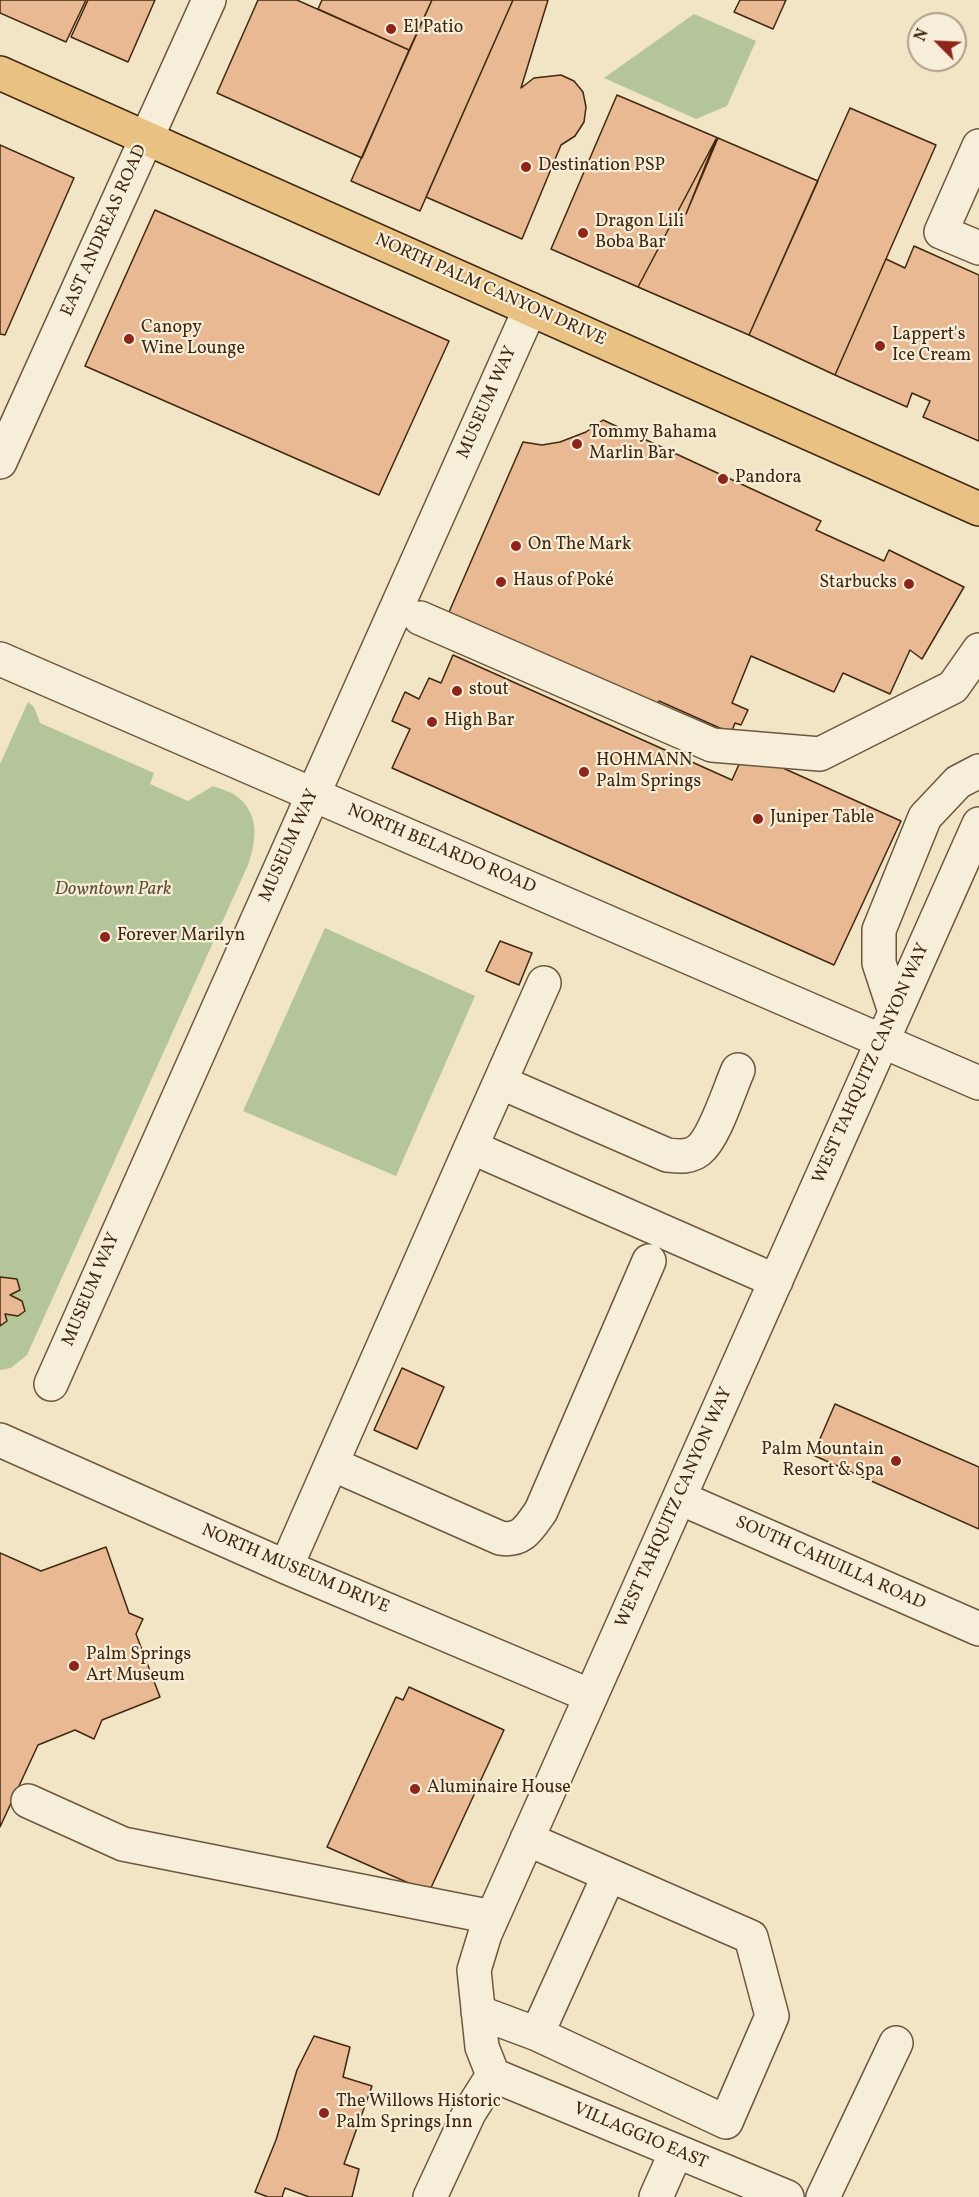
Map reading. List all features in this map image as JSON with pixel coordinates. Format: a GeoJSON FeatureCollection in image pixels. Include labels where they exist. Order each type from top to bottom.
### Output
{"type":"FeatureCollection","features":[{"type":"Feature","properties":{"kind":"main road","name":"NORTH PALM CANYON DRIVE"},"geometry":{"type":"LineString","coordinates":[[0,73],[979,509]]}},
{"type":"Feature","properties":{"kind":"street","name":"EAST ANDREAS ROAD"},"geometry":{"type":"LineString","coordinates":[[0,462],[209,0]]}},
{"type":"Feature","properties":{"kind":"street"},"geometry":{"type":"LineString","coordinates":[[979,146],[941,231],[979,248]]}},
{"type":"Feature","properties":{"kind":"street","name":"MUSEUM WAY"},"geometry":{"type":"LineString","coordinates":[[51,1384],[530,309]]}},
{"type":"Feature","properties":{"kind":"street"},"geometry":{"type":"LineString","coordinates":[[420,618],[712,745],[820,754],[953,687],[979,650]]}},
{"type":"Feature","properties":{"kind":"street","name":"NORTH BELARDO ROAD"},"geometry":{"type":"LineString","coordinates":[[0,659],[313,795],[889,1026],[979,1083]]}},
{"type":"Feature","properties":{"kind":"street"},"geometry":{"type":"LineString","coordinates":[[889,1026],[879,963],[879,930],[925,817],[958,782],[979,771]]}},
{"type":"Feature","properties":{"kind":"street","name":"WEST TAHQUITZ CANYON WAY"},"geometry":{"type":"LineString","coordinates":[[493,2075],[482,2047],[474,1970],[492,1917],[979,824]]}},
{"type":"Feature","properties":{"kind":"street"},"geometry":{"type":"LineString","coordinates":[[286,1567],[544,983]]}},
{"type":"Feature","properties":{"kind":"street"},"geometry":{"type":"LineString","coordinates":[[500,1082],[667,1155],[685,1156],[699,1150],[711,1131],[738,1070]]}},
{"type":"Feature","properties":{"kind":"street"},"geometry":{"type":"LineString","coordinates":[[471,1147],[776,1281]]}},
{"type":"Feature","properties":{"kind":"street"},"geometry":{"type":"LineString","coordinates":[[332,1464],[500,1538],[512,1540],[525,1533],[541,1511],[648,1261]]}},
{"type":"Feature","properties":{"kind":"street","name":"NORTH MUSEUM DRIVE"},"geometry":{"type":"LineString","coordinates":[[0,1440],[286,1567],[591,1696]]}},
{"type":"Feature","properties":{"kind":"street","name":"SOUTH CAHUILLA ROAD"},"geometry":{"type":"LineString","coordinates":[[680,1498],[979,1629]]}},
{"type":"Feature","properties":{"kind":"street"},"geometry":{"type":"LineString","coordinates":[[28,1801],[123,1844],[492,1917]]}},
{"type":"Feature","properties":{"kind":"street"},"geometry":{"type":"LineString","coordinates":[[478,2012],[537,2034],[726,2122],[772,2016],[751,1937],[527,1839]]}},
{"type":"Feature","properties":{"kind":"street"},"geometry":{"type":"LineString","coordinates":[[537,2034],[609,1875]]}},
{"type":"Feature","properties":{"kind":"street"},"geometry":{"type":"LineString","coordinates":[[823,2197],[896,2043]]}},
{"type":"Feature","properties":{"kind":"street"},"geometry":{"type":"LineString","coordinates":[[430,2197],[469,2114],[493,2075]]}},
{"type":"Feature","properties":{"kind":"street","name":"VILLAGGIO EAST"},"geometry":{"type":"LineString","coordinates":[[493,2075],[787,2197]]}},
{"type":"Feature","properties":{"kind":"street"},"geometry":{"type":"LineString","coordinates":[[656,2197],[676,2152]]}},
{"type":"Feature","properties":{"kind":"green space"},"geometry":{"type":"Polygon","coordinates":[[[694,14],[756,41],[727,106],[696,119],[604,78],[694,14]]]}},
{"type":"Feature","properties":{"kind":"green space","name":"Downtown Park"},"geometry":{"type":"Polygon","coordinates":[[[28,702],[34,707],[40,723],[154,773],[150,784],[188,801],[213,786],[233,794],[246,805],[250,813],[254,838],[248,865],[27,1355],[11,1368],[0,1370],[0,764],[28,702]]]}},
{"type":"Feature","properties":{"kind":"green space"},"geometry":{"type":"Polygon","coordinates":[[[325,928],[475,996],[396,1176],[243,1111],[325,928]]]}},
{"type":"Feature","properties":{"kind":"building"},"geometry":{"type":"Polygon","coordinates":[[[0,0],[86,0],[66,42],[0,13],[0,0]]]}},
{"type":"Feature","properties":{"kind":"building"},"geometry":{"type":"Polygon","coordinates":[[[88,0],[155,0],[128,62],[71,37],[88,0]]]}},
{"type":"Feature","properties":{"kind":"building"},"geometry":{"type":"Polygon","coordinates":[[[258,0],[297,0],[409,50],[362,158],[217,93],[258,0]]]}},
{"type":"Feature","properties":{"kind":"building","name":"El Patio"},"geometry":{"type":"Polygon","coordinates":[[[322,0],[432,0],[409,50],[318,9],[322,0]]]}},
{"type":"Feature","properties":{"kind":"building"},"geometry":{"type":"Polygon","coordinates":[[[432,0],[513,0],[420,211],[351,181],[432,0]]]}},
{"type":"Feature","properties":{"kind":"building"},"geometry":{"type":"Polygon","coordinates":[[[513,0],[548,0],[521,88],[534,78],[561,75],[574,81],[583,92],[586,107],[584,122],[575,136],[561,145],[522,239],[426,197],[513,0]]]}},
{"type":"Feature","properties":{"kind":"building"},"geometry":{"type":"Polygon","coordinates":[[[740,0],[786,0],[773,29],[734,12],[740,0]]]}},
{"type":"Feature","properties":{"kind":"building"},"geometry":{"type":"Polygon","coordinates":[[[617,95],[718,138],[686,214],[716,139],[638,287],[551,249],[617,95]]]}},
{"type":"Feature","properties":{"kind":"building"},"geometry":{"type":"Polygon","coordinates":[[[850,108],[936,145],[835,375],[749,335],[850,108]]]}},
{"type":"Feature","properties":{"kind":"building"},"geometry":{"type":"Polygon","coordinates":[[[718,138],[818,181],[749,335],[638,287],[716,139],[686,214],[718,138]]]}},
{"type":"Feature","properties":{"kind":"building"},"geometry":{"type":"Polygon","coordinates":[[[0,145],[74,178],[5,335],[0,334],[0,145]]]}},
{"type":"Feature","properties":{"kind":"building"},"geometry":{"type":"Polygon","coordinates":[[[155,210],[449,341],[379,495],[85,366],[155,210]]]}},
{"type":"Feature","properties":{"kind":"building"},"geometry":{"type":"Polygon","coordinates":[[[914,246],[979,275],[979,441],[923,417],[930,401],[912,393],[907,407],[835,375],[886,259],[905,268],[914,246]]]}},
{"type":"Feature","properties":{"kind":"building"},"geometry":{"type":"Polygon","coordinates":[[[603,420],[821,521],[816,530],[884,561],[889,550],[964,587],[922,659],[910,650],[890,694],[843,673],[834,692],[751,656],[732,703],[748,710],[741,725],[735,723],[731,733],[659,701],[655,710],[446,619],[523,442],[542,445],[560,442],[586,432],[603,420]]]}},
{"type":"Feature","properties":{"kind":"building"},"geometry":{"type":"Polygon","coordinates":[[[453,655],[732,780],[745,751],[901,821],[834,965],[392,768],[410,729],[392,721],[405,692],[419,699],[429,678],[441,683],[453,655]]]}},
{"type":"Feature","properties":{"kind":"building"},"geometry":{"type":"Polygon","coordinates":[[[500,941],[532,953],[519,985],[486,971],[500,941]]]}},
{"type":"Feature","properties":{"kind":"building"},"geometry":{"type":"Polygon","coordinates":[[[0,1277],[17,1279],[20,1290],[10,1295],[22,1301],[25,1311],[18,1316],[5,1314],[7,1321],[0,1326],[0,1277]]]}},
{"type":"Feature","properties":{"kind":"building"},"geometry":{"type":"Polygon","coordinates":[[[402,1368],[444,1387],[417,1449],[374,1430],[402,1368]]]}},
{"type":"Feature","properties":{"kind":"building","name":"Palm Mountain Resort & Spa"},"geometry":{"type":"Polygon","coordinates":[[[835,1404],[979,1467],[979,1529],[813,1455],[835,1404]]]}},
{"type":"Feature","properties":{"kind":"building","name":"Palm Springs Art Museum"},"geometry":{"type":"Polygon","coordinates":[[[106,1547],[129,1613],[143,1619],[136,1634],[160,1697],[102,1720],[94,1739],[75,1730],[38,1745],[0,1827],[0,1553],[41,1571],[106,1547]]]}},
{"type":"Feature","properties":{"kind":"building","name":"Aluminaire House"},"geometry":{"type":"Polygon","coordinates":[[[409,1687],[504,1730],[429,1892],[327,1847],[396,1697],[403,1700],[409,1687]]]}},
{"type":"Feature","properties":{"kind":"building","name":"The Willows Historic Palm Springs Inn"},"geometry":{"type":"Polygon","coordinates":[[[314,2036],[350,2047],[343,2077],[372,2086],[344,2164],[359,2169],[352,2197],[309,2197],[285,2188],[282,2197],[268,2197],[255,2192],[276,2140],[297,2070],[314,2036]]]}},
{"type":"Feature","properties":{"kind":"place","name":"El Patio"},"geometry":{"type":"Point","coordinates":[391,29]}},
{"type":"Feature","properties":{"kind":"place","name":"Destination PSP"},"geometry":{"type":"Point","coordinates":[526,167]}},
{"type":"Feature","properties":{"kind":"place","name":"Dragon Lili Boba Bar"},"geometry":{"type":"Point","coordinates":[583,233]}},
{"type":"Feature","properties":{"kind":"place","name":"Canopy Wine Lounge"},"geometry":{"type":"Point","coordinates":[129,339]}},
{"type":"Feature","properties":{"kind":"place","name":"Lappert's Ice Cream"},"geometry":{"type":"Point","coordinates":[880,346]}},
{"type":"Feature","properties":{"kind":"place","name":"Tommy Bahama Marlin Bar"},"geometry":{"type":"Point","coordinates":[577,444]}},
{"type":"Feature","properties":{"kind":"place","name":"Pandora"},"geometry":{"type":"Point","coordinates":[723,479]}},
{"type":"Feature","properties":{"kind":"place","name":"On The Mark"},"geometry":{"type":"Point","coordinates":[516,546]}},
{"type":"Feature","properties":{"kind":"place","name":"Haus of Poké"},"geometry":{"type":"Point","coordinates":[501,582]}},
{"type":"Feature","properties":{"kind":"place","name":"Starbucks"},"geometry":{"type":"Point","coordinates":[909,584]}},
{"type":"Feature","properties":{"kind":"place","name":"stout"},"geometry":{"type":"Point","coordinates":[457,691]}},
{"type":"Feature","properties":{"kind":"place","name":"High Bar"},"geometry":{"type":"Point","coordinates":[432,722]}},
{"type":"Feature","properties":{"kind":"place","name":"HOHMANN Palm Springs"},"geometry":{"type":"Point","coordinates":[584,772]}},
{"type":"Feature","properties":{"kind":"place","name":"Juniper Table"},"geometry":{"type":"Point","coordinates":[758,819]}},
{"type":"Feature","properties":{"kind":"place","name":"Forever Marilyn"},"geometry":{"type":"Point","coordinates":[105,937]}},
{"type":"Feature","properties":{"kind":"place","name":"Palm Mountain Resort & Spa"},"geometry":{"type":"Point","coordinates":[896,1461]}},
{"type":"Feature","properties":{"kind":"place","name":"Palm Springs Art Museum"},"geometry":{"type":"Point","coordinates":[74,1666]}},
{"type":"Feature","properties":{"kind":"place","name":"Aluminaire House"},"geometry":{"type":"Point","coordinates":[415,1789]}},
{"type":"Feature","properties":{"kind":"place","name":"The Willows Historic Palm Springs Inn"},"geometry":{"type":"Point","coordinates":[324,2113]}}]}
